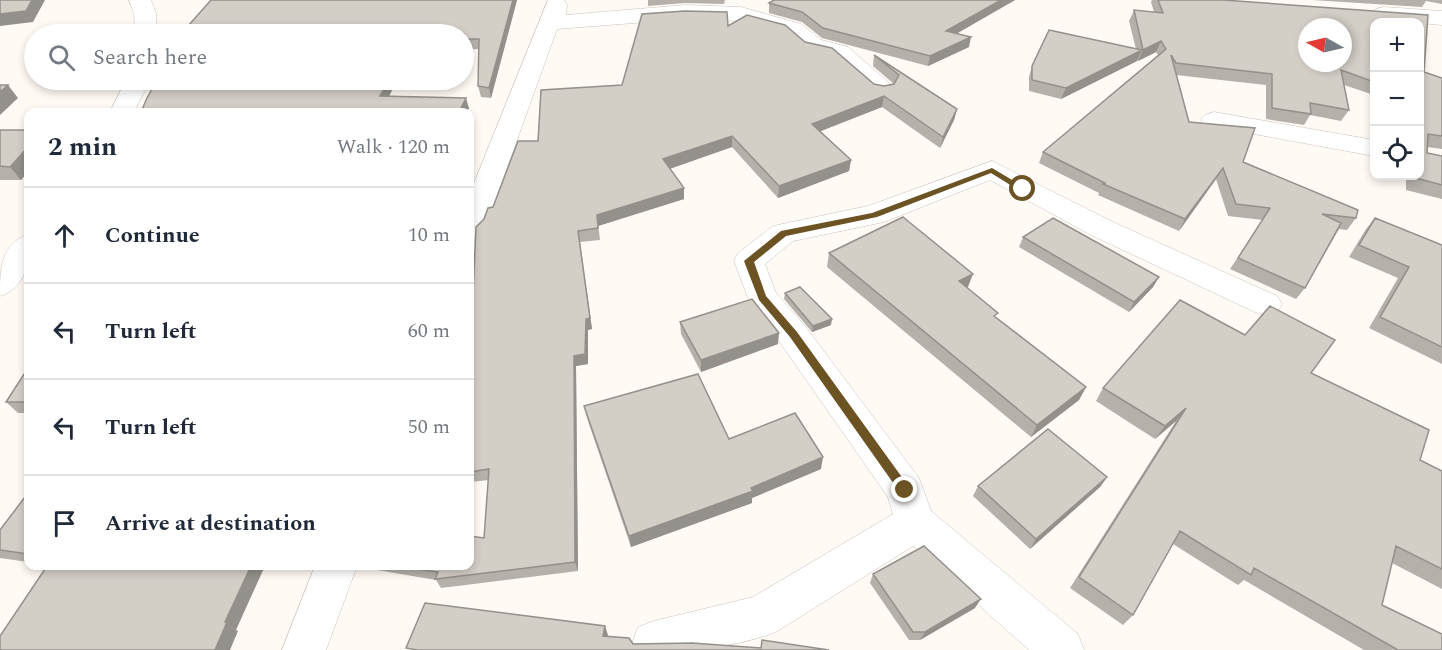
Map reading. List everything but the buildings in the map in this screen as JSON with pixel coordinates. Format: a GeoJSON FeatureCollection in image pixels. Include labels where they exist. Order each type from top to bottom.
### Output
{"type":"FeatureCollection","features":[{"type":"Feature","properties":{"kind":"street"},"geometry":{"type":"LineString","coordinates":[[140,0],[145,13],[146,24]]}},
{"type":"Feature","properties":{"kind":"street"},"geometry":{"type":"LineString","coordinates":[[474,218],[552,12],[741,14],[793,28],[813,45],[840,51],[883,88]]}},
{"type":"Feature","properties":{"kind":"street"},"geometry":{"type":"LineString","coordinates":[[1359,12],[1442,18]]}},
{"type":"Feature","properties":{"kind":"street"},"geometry":{"type":"LineString","coordinates":[[124,108],[133,90]]}},
{"type":"Feature","properties":{"kind":"street"},"geometry":{"type":"LineString","coordinates":[[1214,120],[1370,147]]}},
{"type":"Feature","properties":{"kind":"street"},"geometry":{"type":"LineString","coordinates":[[1062,650],[915,522],[905,490],[793,335],[762,298],[749,261],[784,233],[874,215],[992,170],[1103,229],[1266,304]]}},
{"type":"Feature","properties":{"kind":"street"},"geometry":{"type":"LineString","coordinates":[[0,285],[24,251]]}},
{"type":"Feature","properties":{"kind":"street"},"geometry":{"type":"LineString","coordinates":[[654,643],[761,616],[915,522]]}},
{"type":"Feature","properties":{"kind":"street"},"geometry":{"type":"LineString","coordinates":[[304,650],[334,570]]}},
{"type":"Feature","properties":{"kind":"route"},"geometry":{"type":"LineString","coordinates":[[905,490],[793,335],[762,298],[749,261],[784,233],[874,215],[992,170],[1023,189]]}}]}
